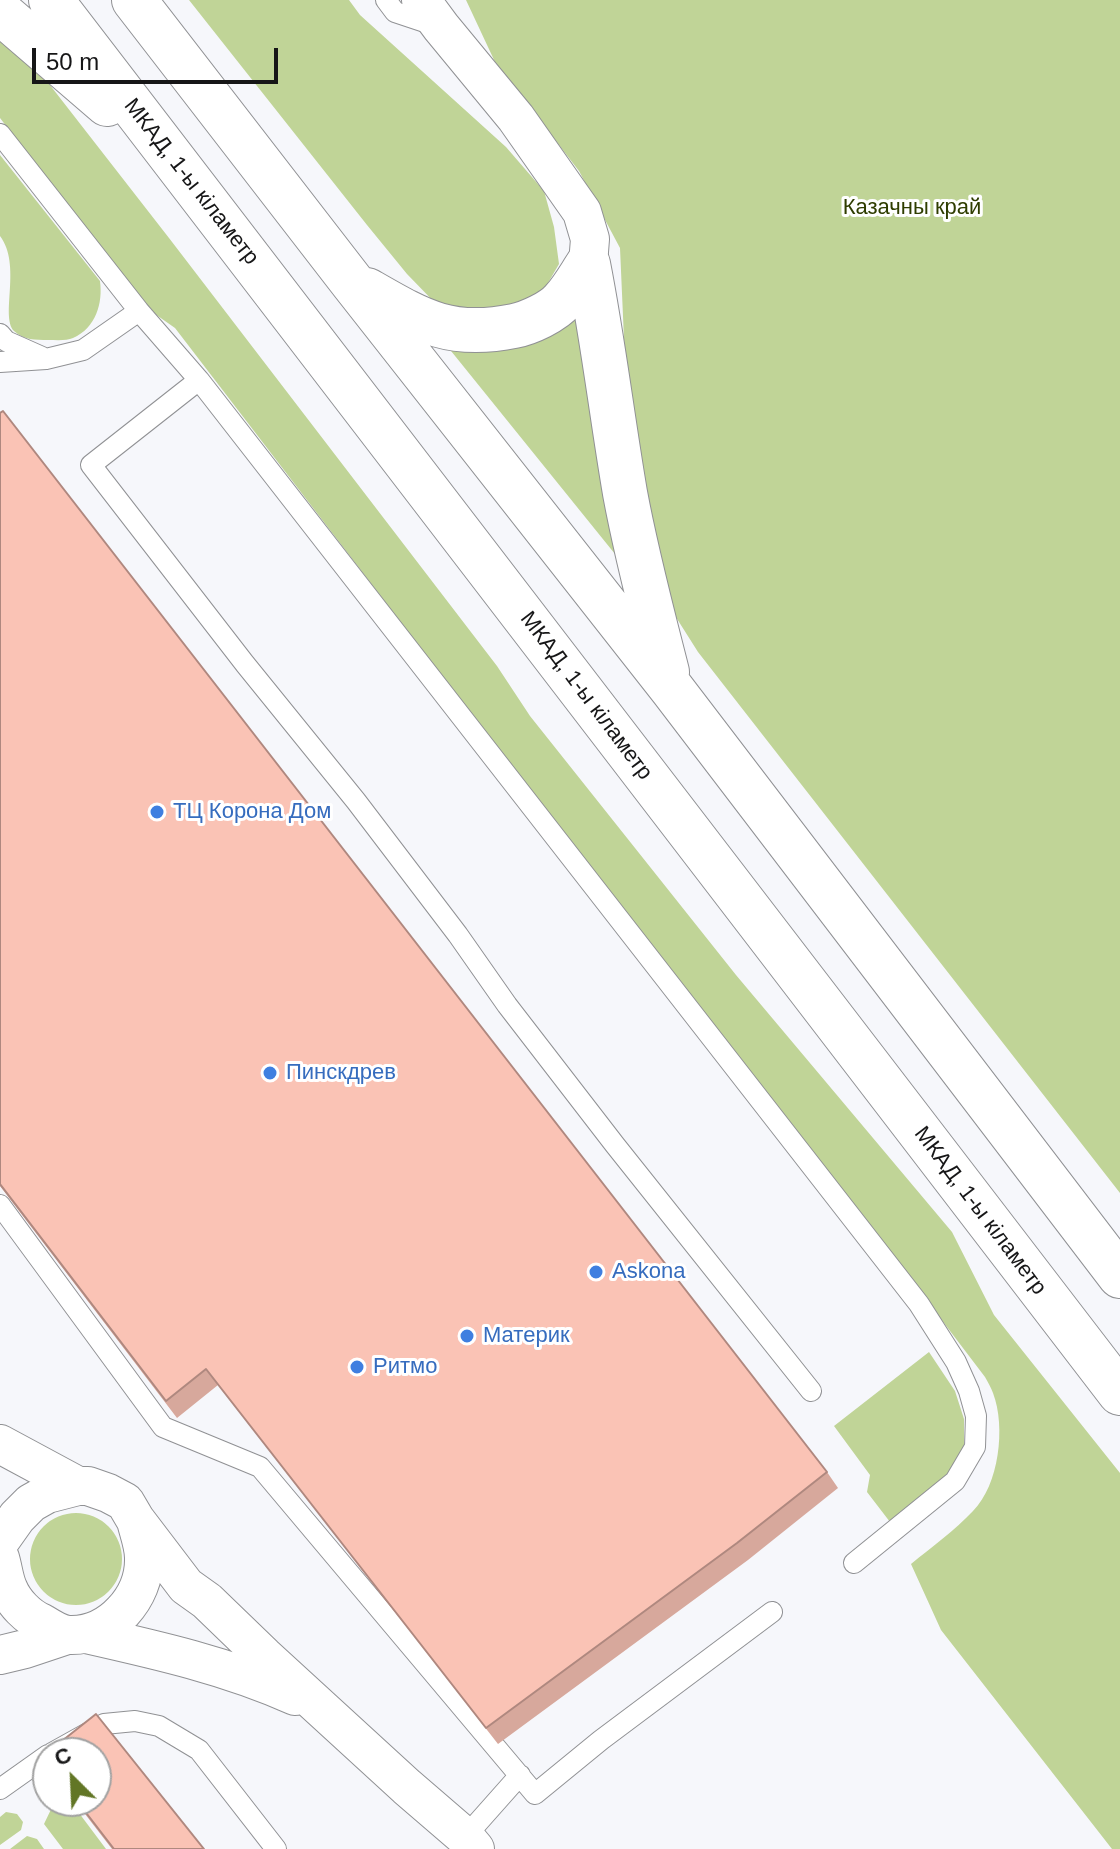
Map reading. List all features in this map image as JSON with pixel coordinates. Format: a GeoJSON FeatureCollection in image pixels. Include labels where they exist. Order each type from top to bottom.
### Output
{"type":"FeatureCollection","features":[{"type":"Feature","properties":{"kind":"highway","name":"МКАД, 1-ы кіламетр"},"geometry":{"type":"LineString","coordinates":[[51,0],[1120,1393]]}},
{"type":"Feature","properties":{"kind":"highway"},"geometry":{"type":"LineString","coordinates":[[134,0],[672,689],[1120,1276]]}},
{"type":"Feature","properties":{"kind":"highway"},"geometry":{"type":"LineString","coordinates":[[0,12],[179,166]]}},
{"type":"Feature","properties":{"kind":"highway"},"geometry":{"type":"LineString","coordinates":[[352,282],[415,317],[450,329],[490,331],[528,323],[562,303],[588,264]]}},
{"type":"Feature","properties":{"kind":"highway"},"geometry":{"type":"LineString","coordinates":[[588,264],[602,333],[626,495],[645,587],[672,689]]}},
{"type":"Feature","properties":{"kind":"street"},"geometry":{"type":"LineString","coordinates":[[435,9],[468,60],[516,118],[582,212],[590,239],[588,264]]}},
{"type":"Feature","properties":{"kind":"street"},"geometry":{"type":"LineString","coordinates":[[0,1444],[78,1486]]}},
{"type":"Feature","properties":{"kind":"street"},"geometry":{"type":"LineString","coordinates":[[0,1541],[17,1517],[31,1503],[47,1494],[88,1486],[125,1502],[186,1586],[207,1601],[470,1843]]}},
{"type":"Feature","properties":{"kind":"street"},"geometry":{"type":"LineString","coordinates":[[0,1655],[111,1623],[125,1609],[136,1593],[144,1557],[135,1519]]}},
{"type":"Feature","properties":{"kind":"street"},"geometry":{"type":"LineString","coordinates":[[0,1558],[8,1590],[19,1607],[34,1620],[76,1634],[186,1657],[245,1676],[313,1704],[337,1723]]}},
{"type":"Feature","properties":{"kind":"lane"},"geometry":{"type":"LineString","coordinates":[[386,0],[395,12],[435,9]]}},
{"type":"Feature","properties":{"kind":"lane"},"geometry":{"type":"LineString","coordinates":[[0,134],[139,311],[199,380],[919,1304],[956,1362],[976,1416],[975,1447],[955,1481],[854,1563]]}},
{"type":"Feature","properties":{"kind":"lane"},"geometry":{"type":"LineString","coordinates":[[0,362],[46,359],[83,350],[139,311]]}},
{"type":"Feature","properties":{"kind":"lane"},"geometry":{"type":"LineString","coordinates":[[0,334],[6,341],[46,359]]}},
{"type":"Feature","properties":{"kind":"lane"},"geometry":{"type":"LineString","coordinates":[[199,380],[91,465],[236,653],[356,801],[615,1145],[811,1391]]}},
{"type":"Feature","properties":{"kind":"lane"},"geometry":{"type":"LineString","coordinates":[[0,1205],[163,1427],[260,1467],[535,1794],[601,1740],[772,1612]]}},
{"type":"Feature","properties":{"kind":"lane"},"geometry":{"type":"LineString","coordinates":[[81,1737],[104,1724],[135,1721],[159,1726],[199,1750],[276,1849]]}},
{"type":"Feature","properties":{"kind":"lane"},"geometry":{"type":"LineString","coordinates":[[0,1789],[32,1767]]}},
{"type":"Feature","properties":{"kind":"lane"},"geometry":{"type":"LineString","coordinates":[[470,1843],[520,1775]]}},
{"type":"Feature","properties":{"kind":"green space"},"geometry":{"type":"Polygon","coordinates":[[[189,0],[349,0],[360,15],[506,147],[544,191],[554,227],[559,264],[541,295],[487,320],[440,308],[367,225],[189,0]]]}},
{"type":"Feature","properties":{"kind":"green space","name":"Казачны край"},"geometry":{"type":"Polygon","coordinates":[[[466,0],[1120,0],[1120,1193],[698,652],[667,603],[628,430],[620,248],[579,171],[495,62],[466,0]]]}},
{"type":"Feature","properties":{"kind":"green space"},"geometry":{"type":"Polygon","coordinates":[[[0,29],[18,44],[169,238],[497,666],[530,716],[736,975],[952,1232],[994,1315],[1120,1473],[1120,1849],[1112,1849],[941,1630],[911,1564],[973,1511],[989,1486],[998,1455],[999,1422],[993,1393],[985,1377],[175,328],[145,307],[0,118],[0,29]]]}},
{"type":"Feature","properties":{"kind":"green space"},"geometry":{"type":"Polygon","coordinates":[[[0,155],[100,281],[96,314],[81,334],[68,340],[30,339],[14,331],[10,324],[10,261],[0,236],[0,155]]]}},
{"type":"Feature","properties":{"kind":"green space"},"geometry":{"type":"Polygon","coordinates":[[[591,289],[619,559],[447,346],[591,289]]]}},
{"type":"Feature","properties":{"kind":"green space"},"geometry":{"type":"Polygon","coordinates":[[[929,1352],[955,1391],[964,1419],[964,1447],[958,1473],[900,1535],[867,1492],[870,1475],[834,1426],[929,1352]]]}},
{"type":"Feature","properties":{"kind":"green space"},"geometry":{"type":"Polygon","coordinates":[[[76,1513],[94,1516],[109,1526],[119,1541],[122,1559],[119,1577],[109,1592],[94,1602],[76,1605],[58,1602],[43,1592],[33,1577],[30,1559],[33,1541],[43,1526],[58,1516],[76,1513]]]}},
{"type":"Feature","properties":{"kind":"green space"},"geometry":{"type":"Polygon","coordinates":[[[6,1812],[17,1814],[23,1822],[21,1830],[0,1845],[0,1817],[6,1812]]]}},
{"type":"Feature","properties":{"kind":"green space"},"geometry":{"type":"Polygon","coordinates":[[[47,1817],[82,1817],[106,1849],[63,1849],[44,1824],[47,1817]]]}},
{"type":"Feature","properties":{"kind":"green space"},"geometry":{"type":"Polygon","coordinates":[[[27,1836],[37,1839],[44,1849],[10,1849],[27,1836]]]}},
{"type":"Feature","properties":{"kind":"building","name":"ТЦ Корона Дом"},"geometry":{"type":"Polygon","coordinates":[[[3,411],[827,1472],[737,1543],[486,1728],[206,1369],[166,1401],[0,1184],[0,413],[3,411]]]}},
{"type":"Feature","properties":{"kind":"building"},"geometry":{"type":"Polygon","coordinates":[[[96,1714],[204,1849],[114,1849],[89,1817],[112,1817],[112,1737],[67,1737],[96,1714]]]}},
{"type":"Feature","properties":{"kind":"place","name":"ТЦ Корона Дом"},"geometry":{"type":"Point","coordinates":[157,812]}},
{"type":"Feature","properties":{"kind":"place","name":"Пинскдрев"},"geometry":{"type":"Point","coordinates":[270,1073]}},
{"type":"Feature","properties":{"kind":"place","name":"Askona"},"geometry":{"type":"Point","coordinates":[596,1272]}},
{"type":"Feature","properties":{"kind":"place","name":"Материк"},"geometry":{"type":"Point","coordinates":[467,1336]}},
{"type":"Feature","properties":{"kind":"place","name":"Ритмо"},"geometry":{"type":"Point","coordinates":[357,1367]}}]}
